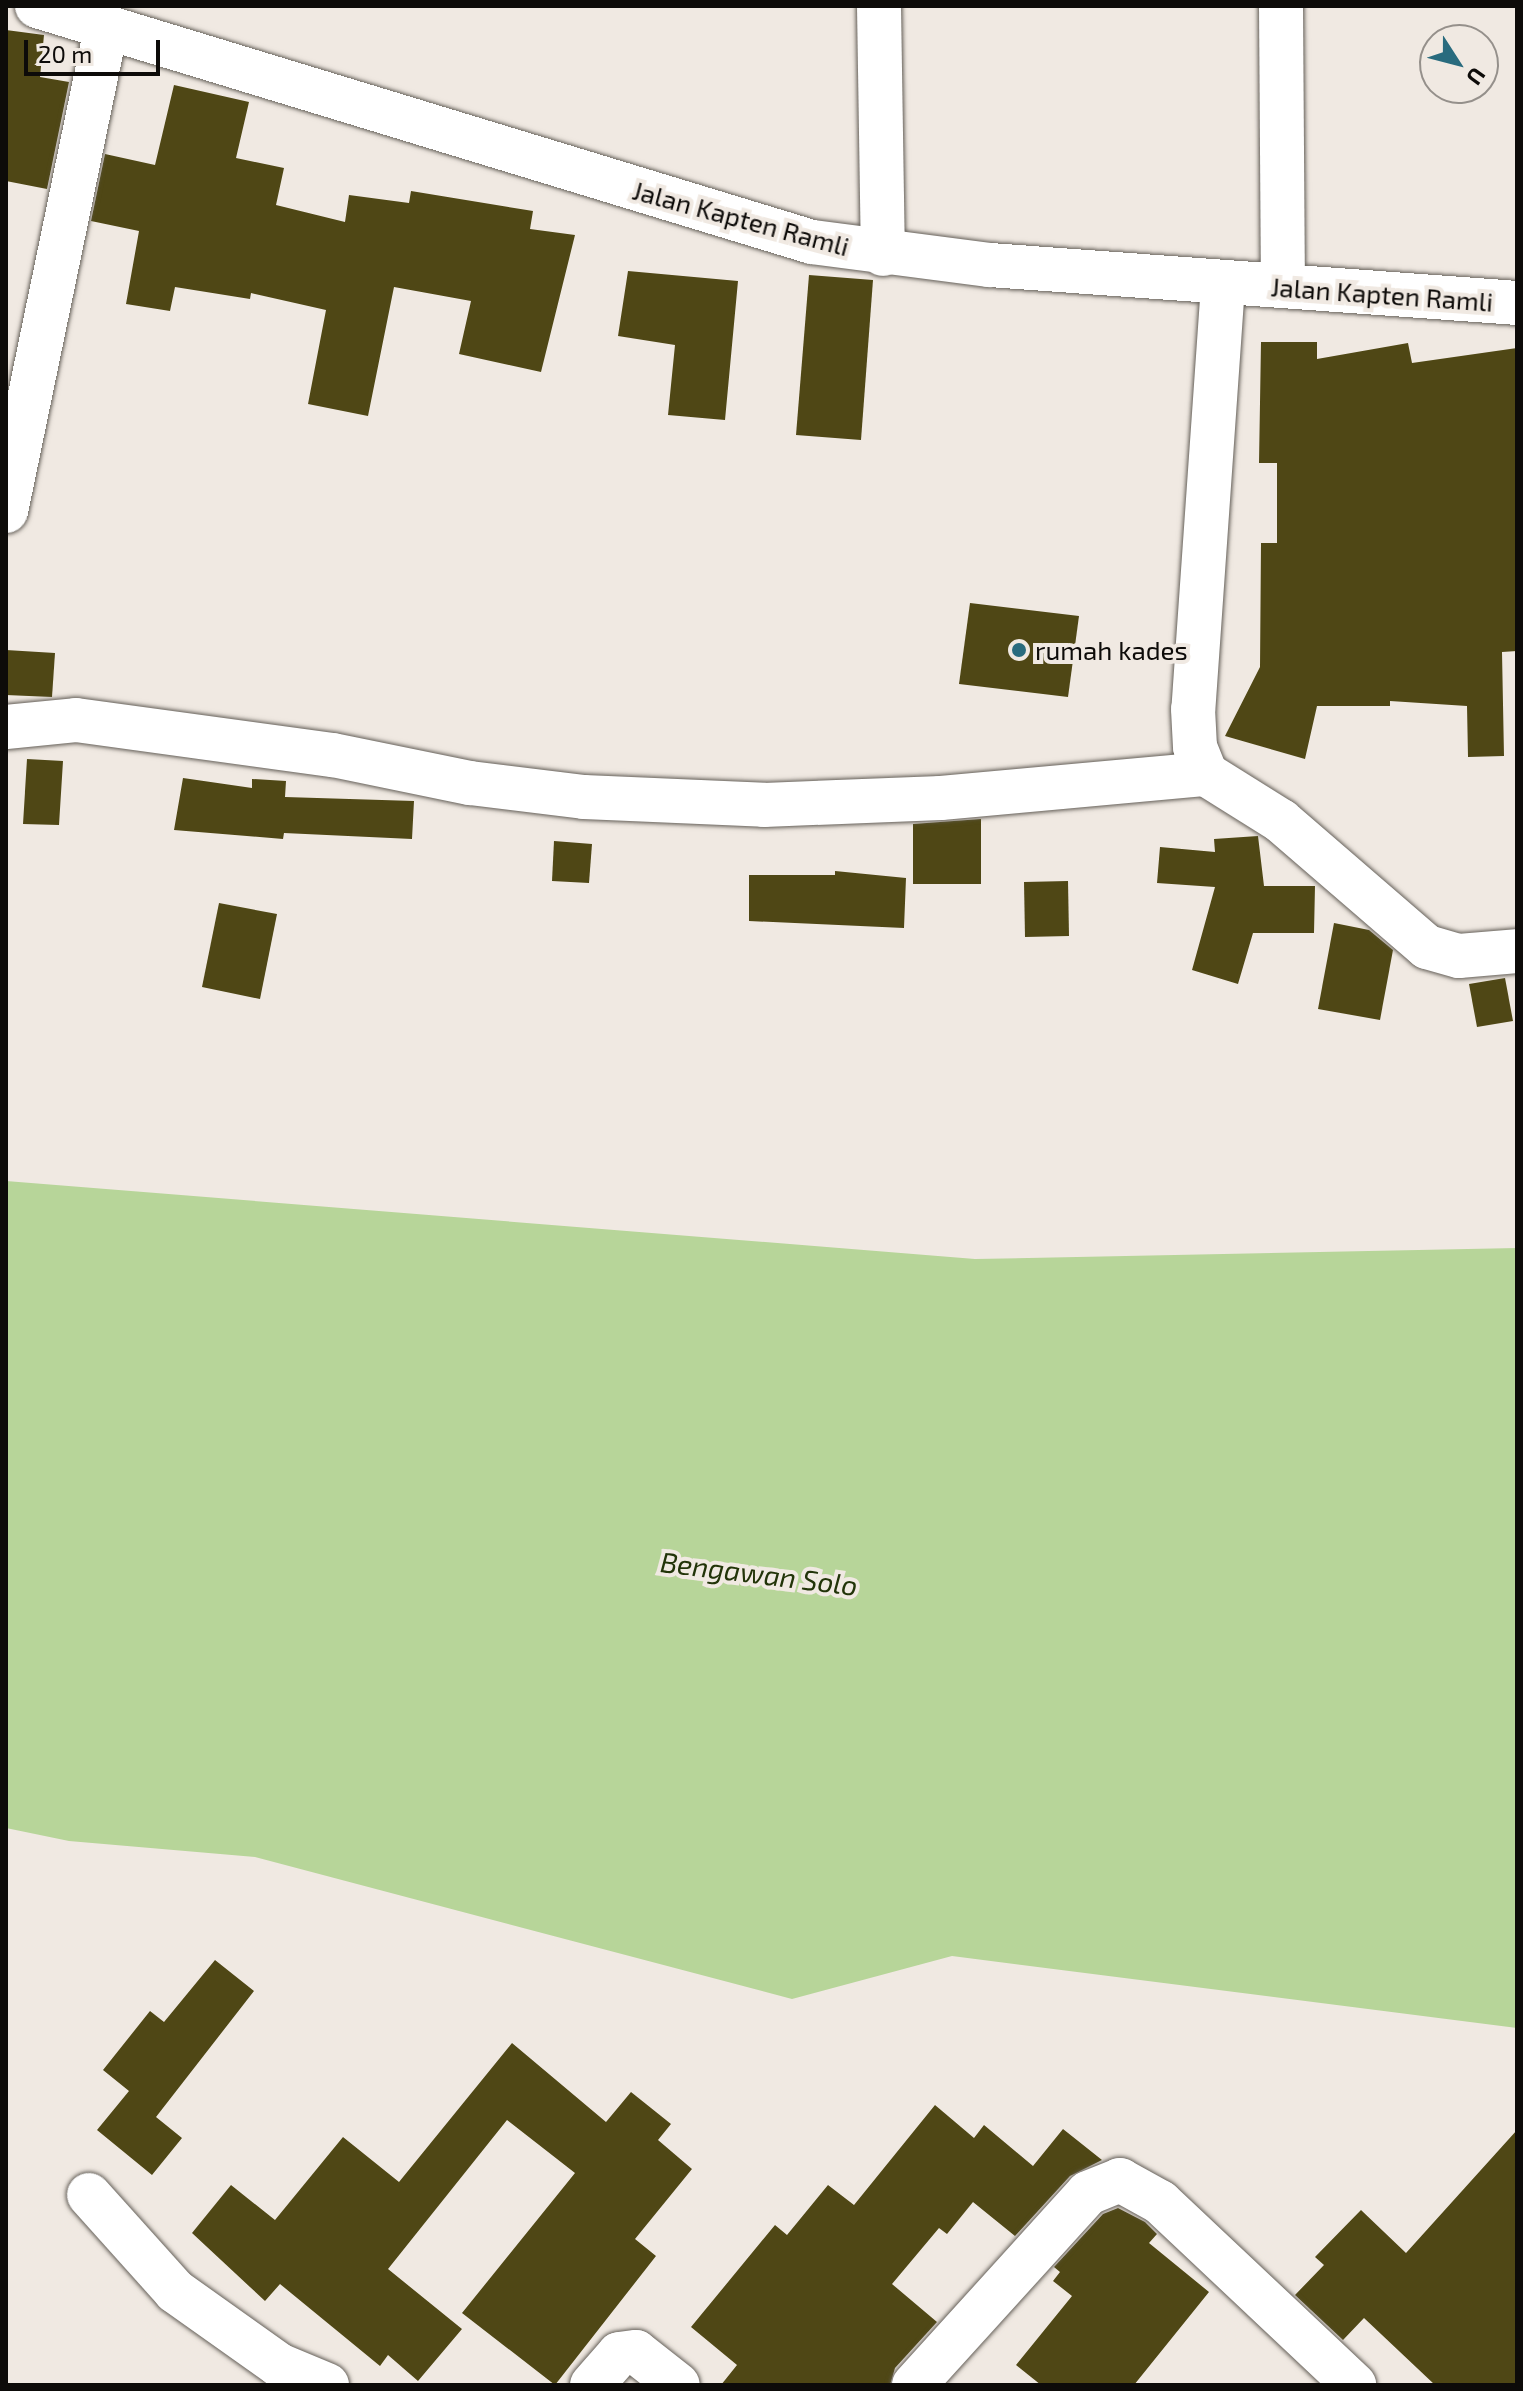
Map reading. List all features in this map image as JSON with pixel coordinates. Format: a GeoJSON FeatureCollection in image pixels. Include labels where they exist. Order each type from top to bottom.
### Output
{"type":"FeatureCollection","features":[{"type":"Feature","properties":{"kind":"street","name":"Jalan Kapten Ramli"},"geometry":{"type":"LineString","coordinates":[[37,6],[812,242],[883,254],[1223,285],[1283,285],[1517,303]]}},
{"type":"Feature","properties":{"kind":"street"},"geometry":{"type":"LineString","coordinates":[[879,6],[883,254]]}},
{"type":"Feature","properties":{"kind":"street"},"geometry":{"type":"LineString","coordinates":[[1281,6],[1283,285]]}},
{"type":"Feature","properties":{"kind":"street"},"geometry":{"type":"LineString","coordinates":[[6,511],[106,28]]}},
{"type":"Feature","properties":{"kind":"street"},"geometry":{"type":"LineString","coordinates":[[1223,285],[1193,709],[1195,747],[1206,774],[1281,821],[1427,947],[1459,956],[1517,951]]}},
{"type":"Feature","properties":{"kind":"street"},"geometry":{"type":"LineString","coordinates":[[6,727],[76,720],[333,755],[499,787],[584,797],[764,805],[941,798],[1206,774]]}},
{"type":"Feature","properties":{"kind":"street"},"geometry":{"type":"LineString","coordinates":[[914,2385],[1088,2193],[1120,2180],[1160,2202],[1354,2385]]}},
{"type":"Feature","properties":{"kind":"street"},"geometry":{"type":"LineString","coordinates":[[89,2195],[185,2299],[279,2365],[327,2385]]}},
{"type":"Feature","properties":{"kind":"street"},"geometry":{"type":"LineString","coordinates":[[592,2385],[619,2354],[636,2352],[678,2385]]}},
{"type":"Feature","properties":{"kind":"water","name":"Bengawan Solo"},"geometry":{"type":"Polygon","coordinates":[[[6,1181],[975,1259],[1517,1248],[1517,2028],[952,1956],[792,1999],[255,1857],[69,1841],[6,1828],[6,1181]]]}},
{"type":"Feature","properties":{"kind":"building"},"geometry":{"type":"Polygon","coordinates":[[[6,30],[44,35],[40,77],[69,82],[47,189],[6,181],[6,30]]]}},
{"type":"Feature","properties":{"kind":"building"},"geometry":{"type":"Polygon","coordinates":[[[174,85],[249,102],[236,158],[284,168],[276,205],[345,222],[349,195],[409,203],[411,191],[533,211],[530,229],[575,235],[541,372],[459,354],[471,301],[394,287],[368,416],[308,404],[326,310],[251,293],[250,299],[175,287],[170,311],[126,304],[139,231],[91,221],[105,154],[155,165],[174,85]]]}},
{"type":"Feature","properties":{"kind":"building"},"geometry":{"type":"Polygon","coordinates":[[[628,271],[738,281],[725,420],[668,415],[675,345],[618,336],[628,271]]]}},
{"type":"Feature","properties":{"kind":"building"},"geometry":{"type":"Polygon","coordinates":[[[809,275],[873,280],[861,440],[796,435],[809,275]]]}},
{"type":"Feature","properties":{"kind":"building"},"geometry":{"type":"Polygon","coordinates":[[[1261,342],[1317,342],[1317,359],[1408,343],[1412,363],[1517,348],[1517,651],[1502,652],[1504,756],[1468,757],[1467,706],[1390,701],[1390,706],[1317,706],[1305,759],[1225,736],[1260,667],[1261,543],[1277,543],[1277,463],[1259,463],[1261,342]]]}},
{"type":"Feature","properties":{"kind":"building","name":"rumah kades"},"geometry":{"type":"Polygon","coordinates":[[[970,603],[1079,616],[1068,697],[959,684],[970,603]]]}},
{"type":"Feature","properties":{"kind":"building"},"geometry":{"type":"Polygon","coordinates":[[[6,650],[55,653],[52,697],[6,695],[6,650]]]}},
{"type":"Feature","properties":{"kind":"building"},"geometry":{"type":"Polygon","coordinates":[[[27,759],[63,761],[59,825],[23,824],[27,759]]]}},
{"type":"Feature","properties":{"kind":"building"},"geometry":{"type":"Polygon","coordinates":[[[183,778],[252,788],[252,779],[286,781],[285,797],[414,801],[412,839],[284,833],[283,839],[174,830],[183,778]]]}},
{"type":"Feature","properties":{"kind":"building"},"geometry":{"type":"Polygon","coordinates":[[[981,819],[981,884],[913,884],[913,824],[981,819]]]}},
{"type":"Feature","properties":{"kind":"building"},"geometry":{"type":"Polygon","coordinates":[[[1258,836],[1264,886],[1315,886],[1314,933],[1253,933],[1238,984],[1192,970],[1215,887],[1157,883],[1160,847],[1215,852],[1214,839],[1258,836]]]}},
{"type":"Feature","properties":{"kind":"building"},"geometry":{"type":"Polygon","coordinates":[[[554,841],[592,844],[589,883],[552,881],[554,841]]]}},
{"type":"Feature","properties":{"kind":"building"},"geometry":{"type":"Polygon","coordinates":[[[835,871],[906,878],[904,928],[749,921],[749,875],[835,875],[835,871]]]}},
{"type":"Feature","properties":{"kind":"building"},"geometry":{"type":"Polygon","coordinates":[[[1068,881],[1069,936],[1025,937],[1024,882],[1068,881]]]}},
{"type":"Feature","properties":{"kind":"building"},"geometry":{"type":"Polygon","coordinates":[[[219,903],[277,914],[260,999],[202,987],[219,903]]]}},
{"type":"Feature","properties":{"kind":"building"},"geometry":{"type":"Polygon","coordinates":[[[1334,923],[1369,930],[1393,950],[1380,1020],[1318,1009],[1334,923]]]}},
{"type":"Feature","properties":{"kind":"building"},"geometry":{"type":"Polygon","coordinates":[[[1505,978],[1513,1021],[1477,1027],[1469,984],[1505,978]]]}},
{"type":"Feature","properties":{"kind":"building"},"geometry":{"type":"Polygon","coordinates":[[[215,1960],[254,1991],[156,2117],[182,2138],[152,2175],[97,2130],[129,2091],[103,2070],[150,2011],[164,2022],[215,1960]]]}},
{"type":"Feature","properties":{"kind":"building"},"geometry":{"type":"Polygon","coordinates":[[[512,2043],[606,2122],[631,2092],[671,2124],[658,2140],[692,2169],[635,2239],[656,2256],[555,2385],[462,2313],[575,2173],[507,2120],[388,2269],[462,2329],[418,2381],[388,2355],[380,2366],[280,2284],[265,2301],[192,2233],[231,2185],[275,2220],[343,2137],[399,2182],[512,2043]]]}},
{"type":"Feature","properties":{"kind":"building"},"geometry":{"type":"Polygon","coordinates":[[[935,2105],[974,2138],[984,2125],[1033,2166],[1063,2129],[1102,2160],[1070,2176],[1015,2236],[973,2202],[947,2234],[939,2228],[892,2284],[937,2322],[895,2368],[890,2385],[721,2385],[737,2365],[691,2327],[775,2225],[787,2235],[828,2185],[854,2205],[935,2105]]]}},
{"type":"Feature","properties":{"kind":"building"},"geometry":{"type":"Polygon","coordinates":[[[1517,2130],[1517,2385],[1435,2385],[1364,2318],[1343,2340],[1295,2295],[1324,2265],[1315,2257],[1361,2210],[1406,2253],[1517,2130]]]}},
{"type":"Feature","properties":{"kind":"building"},"geometry":{"type":"Polygon","coordinates":[[[1118,2208],[1145,2222],[1157,2234],[1149,2243],[1209,2292],[1134,2385],[1041,2385],[1016,2365],[1072,2296],[1053,2281],[1060,2272],[1054,2267],[1103,2214],[1118,2208]]]}},
{"type":"Feature","properties":{"kind":"place","name":"rumah kades"},"geometry":{"type":"Point","coordinates":[1019,650]}}]}
